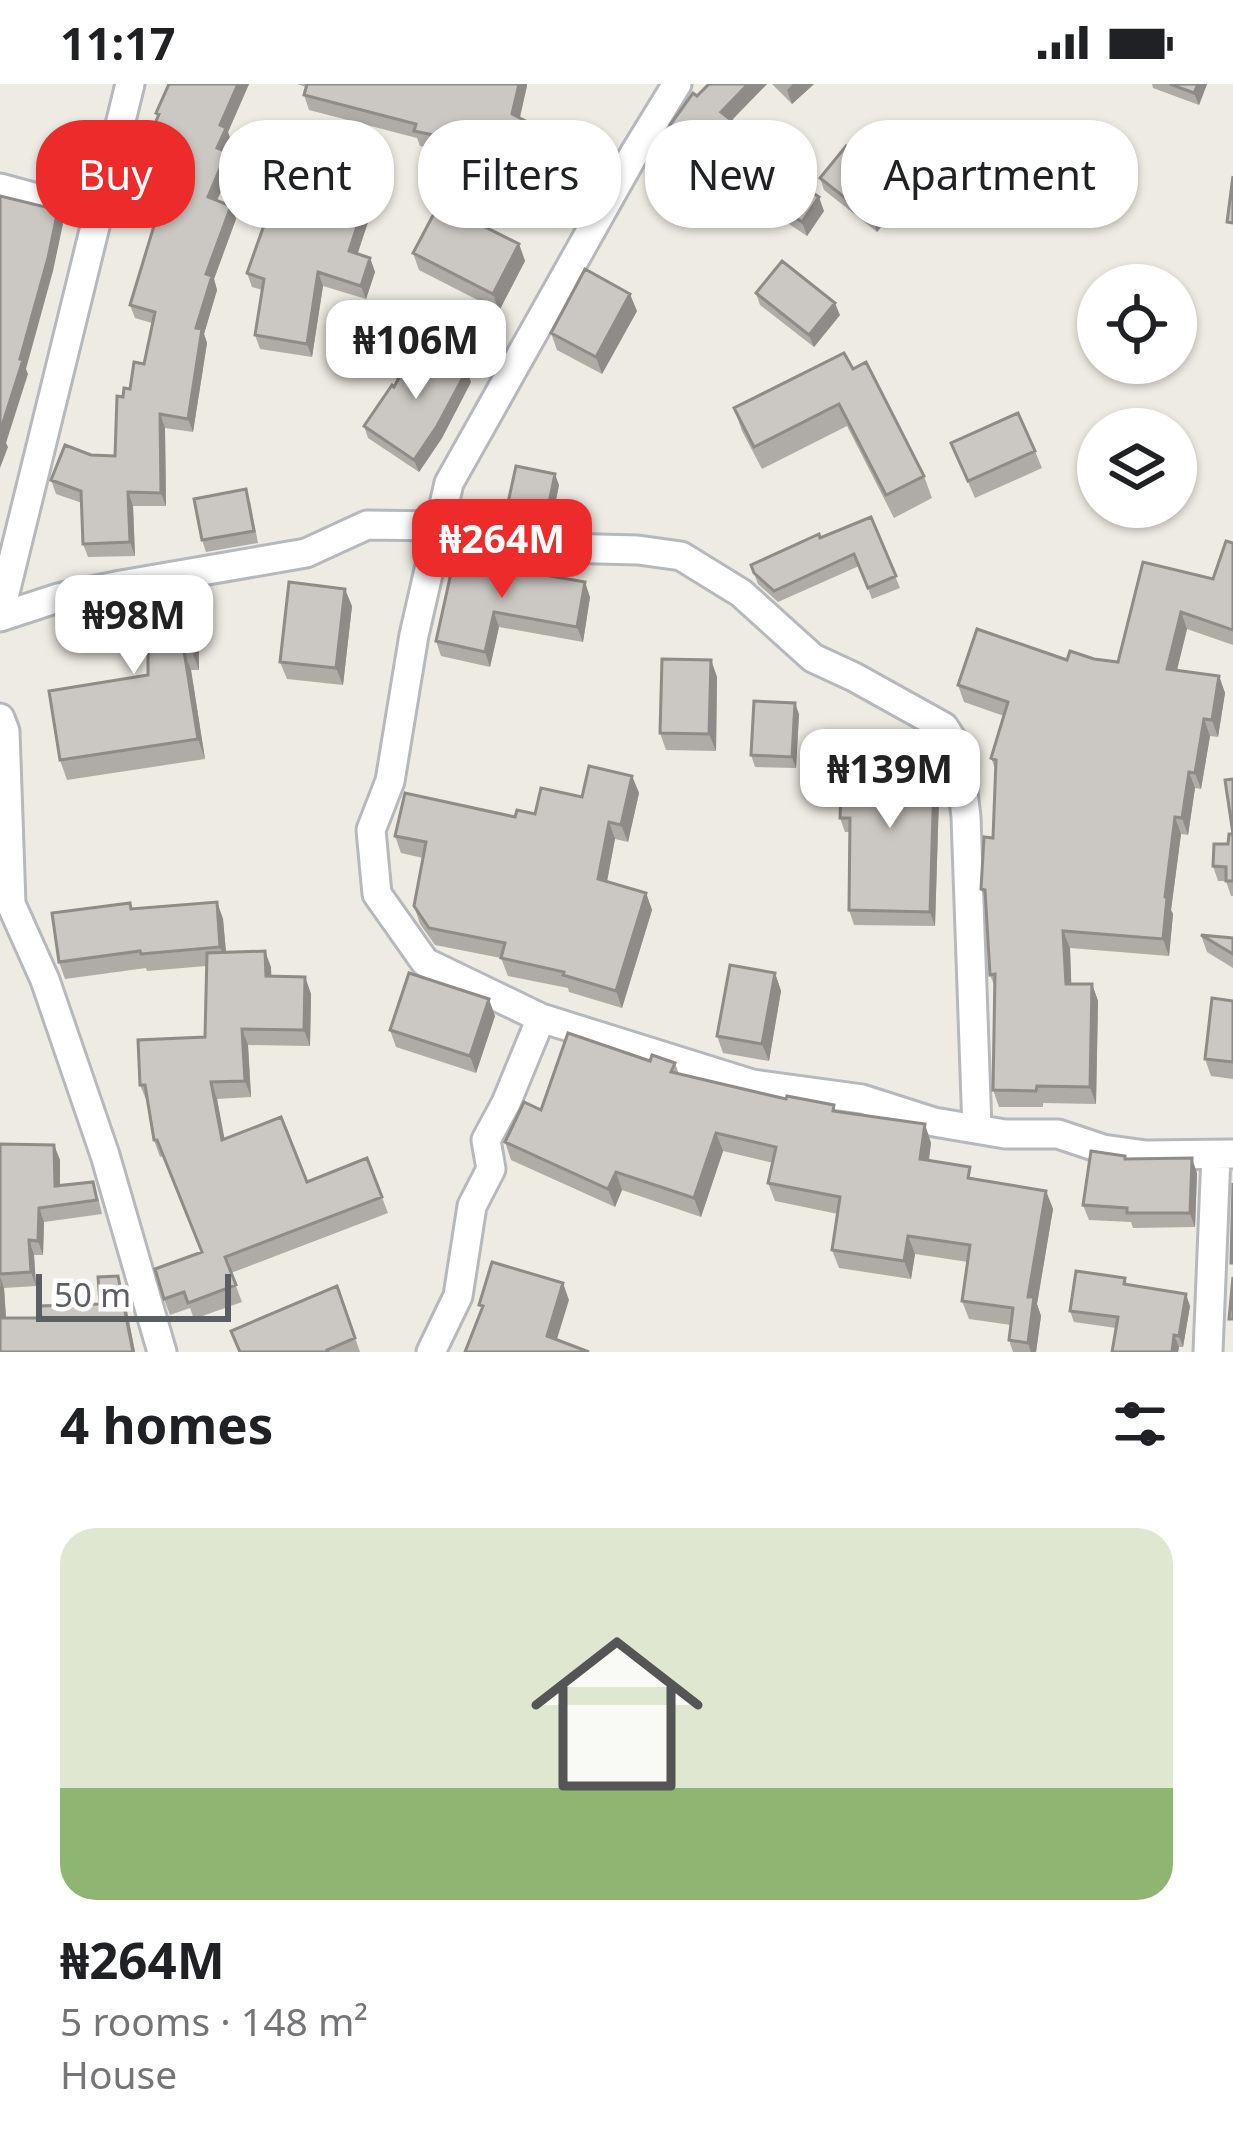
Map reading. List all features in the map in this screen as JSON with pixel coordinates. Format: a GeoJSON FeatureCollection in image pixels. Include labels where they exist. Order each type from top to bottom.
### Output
{"type":"FeatureCollection","features":[{"type":"Feature","properties":{"kind":"street"},"geometry":{"type":"LineString","coordinates":[[121,120],[130,84]]}},
{"type":"Feature","properties":{"kind":"street"},"geometry":{"type":"LineString","coordinates":[[677,84],[449,483],[414,635],[390,781],[371,830],[377,894],[425,962],[541,1018],[752,1084],[862,1099],[934,1122],[1005,1134],[1058,1134],[1103,1149],[1146,1155],[1224,1154],[1208,1352]]}},
{"type":"Feature","properties":{"kind":"street"},"geometry":{"type":"LineString","coordinates":[[0,188],[36,198]]}},
{"type":"Feature","properties":{"kind":"street"},"geometry":{"type":"LineString","coordinates":[[0,615],[95,228]]}},
{"type":"Feature","properties":{"kind":"street"},"geometry":{"type":"LineString","coordinates":[[0,615],[121,585],[306,553],[367,525],[441,526],[489,541],[681,556],[741,593],[813,658],[944,727],[958,749],[966,817],[977,1129]]}},
{"type":"Feature","properties":{"kind":"street"},"geometry":{"type":"LineString","coordinates":[[2,727],[11,904],[45,980],[105,1155],[162,1352]]}},
{"type":"Feature","properties":{"kind":"street"},"geometry":{"type":"LineString","coordinates":[[431,1352],[458,1296],[472,1206],[491,1169],[486,1140],[541,1018]]}},
{"type":"Feature","properties":{"kind":"building"},"geometry":{"type":"Polygon","coordinates":[[[169,84],[238,84],[219,120],[219,171],[208,197],[219,201],[219,228],[223,228],[206,274],[212,276],[196,328],[202,329],[188,419],[160,414],[161,493],[128,492],[130,542],[83,544],[81,491],[51,480],[65,445],[91,455],[115,456],[117,396],[123,397],[124,388],[130,389],[134,362],[144,364],[155,312],[130,305],[153,229],[195,228],[195,120],[156,120],[169,84]]]}},
{"type":"Feature","properties":{"kind":"building"},"geometry":{"type":"Polygon","coordinates":[[[307,84],[519,84],[512,114],[524,120],[418,120],[418,132],[414,131],[416,124],[304,95],[307,84]]]}},
{"type":"Feature","properties":{"kind":"building"},"geometry":{"type":"Polygon","coordinates":[[[709,84],[748,84],[721,112],[731,120],[674,120],[693,93],[697,96],[709,84]]]}},
{"type":"Feature","properties":{"kind":"building"},"geometry":{"type":"Polygon","coordinates":[[[1170,84],[1198,84],[1194,93],[1170,84]]]}},
{"type":"Feature","properties":{"kind":"building"},"geometry":{"type":"Polygon","coordinates":[[[841,152],[841,195],[820,178],[841,152]]]}},
{"type":"Feature","properties":{"kind":"building"},"geometry":{"type":"Polygon","coordinates":[[[1233,176],[1233,223],[1227,222],[1233,176]]]}},
{"type":"Feature","properties":{"kind":"building"},"geometry":{"type":"Polygon","coordinates":[[[0,196],[36,205],[36,228],[54,228],[23,360],[0,432],[0,196]]]}},
{"type":"Feature","properties":{"kind":"building"},"geometry":{"type":"Polygon","coordinates":[[[263,228],[356,228],[349,251],[370,258],[361,286],[318,272],[307,344],[255,335],[264,279],[247,273],[263,228]]]}},
{"type":"Feature","properties":{"kind":"building"},"geometry":{"type":"Polygon","coordinates":[[[426,228],[487,228],[519,244],[493,294],[413,253],[426,228]]]}},
{"type":"Feature","properties":{"kind":"building"},"geometry":{"type":"Polygon","coordinates":[[[782,261],[835,303],[809,335],[756,293],[782,261]]]}},
{"type":"Feature","properties":{"kind":"building"},"geometry":{"type":"Polygon","coordinates":[[[585,269],[630,294],[596,357],[551,333],[585,269]]]}},
{"type":"Feature","properties":{"kind":"building"},"geometry":{"type":"Polygon","coordinates":[[[417,344],[467,370],[414,460],[364,426],[394,387],[417,344]]]}},
{"type":"Feature","properties":{"kind":"building"},"geometry":{"type":"Polygon","coordinates":[[[844,353],[853,369],[866,362],[924,476],[886,495],[839,404],[754,447],[734,408],[844,353]]]}},
{"type":"Feature","properties":{"kind":"building"},"geometry":{"type":"Polygon","coordinates":[[[1018,413],[1035,451],[968,481],[951,443],[1018,413]]]}},
{"type":"Feature","properties":{"kind":"building"},"geometry":{"type":"Polygon","coordinates":[[[516,466],[555,474],[546,517],[506,512],[516,466]]]}},
{"type":"Feature","properties":{"kind":"building"},"geometry":{"type":"Polygon","coordinates":[[[246,489],[254,531],[202,540],[194,499],[246,489]]]}},
{"type":"Feature","properties":{"kind":"building"},"geometry":{"type":"Polygon","coordinates":[[[871,517],[896,576],[868,588],[854,554],[774,591],[754,573],[751,565],[871,517]]]}},
{"type":"Feature","properties":{"kind":"building"},"geometry":{"type":"Polygon","coordinates":[[[1226,541],[1233,543],[1233,630],[1181,612],[1167,669],[1219,676],[1212,720],[1204,719],[1195,773],[1189,772],[1182,818],[1175,817],[1163,939],[1063,931],[1066,984],[1092,984],[1090,1087],[993,1090],[995,974],[990,975],[985,890],[981,889],[984,837],[993,838],[996,760],[991,758],[1008,702],[958,685],[977,629],[1067,660],[1070,651],[1118,662],[1143,562],[1213,579],[1226,541]]]}},
{"type":"Feature","properties":{"kind":"building"},"geometry":{"type":"Polygon","coordinates":[[[455,555],[585,582],[577,627],[494,612],[485,652],[436,641],[455,555]]]}},
{"type":"Feature","properties":{"kind":"building"},"geometry":{"type":"Polygon","coordinates":[[[191,580],[192,651],[184,651],[198,739],[60,760],[49,691],[148,675],[148,625],[94,625],[94,588],[130,581],[191,580]]]}},
{"type":"Feature","properties":{"kind":"building"},"geometry":{"type":"Polygon","coordinates":[[[289,582],[345,589],[336,668],[280,662],[289,582]]]}},
{"type":"Feature","properties":{"kind":"building"},"geometry":{"type":"Polygon","coordinates":[[[662,659],[711,660],[709,734],[660,733],[662,659]]]}},
{"type":"Feature","properties":{"kind":"building"},"geometry":{"type":"Polygon","coordinates":[[[754,701],[795,703],[792,757],[751,755],[754,701]]]}},
{"type":"Feature","properties":{"kind":"building"},"geometry":{"type":"Polygon","coordinates":[[[896,749],[935,749],[930,912],[849,910],[850,818],[840,818],[842,762],[895,764],[896,749]]]}},
{"type":"Feature","properties":{"kind":"building"},"geometry":{"type":"Polygon","coordinates":[[[589,766],[632,776],[621,825],[609,822],[598,879],[646,893],[616,991],[564,972],[501,958],[505,943],[429,928],[414,906],[426,842],[395,836],[405,793],[515,817],[517,810],[535,814],[541,788],[582,797],[589,766]]]}},
{"type":"Feature","properties":{"kind":"building"},"geometry":{"type":"Polygon","coordinates":[[[1233,779],[1233,834],[1225,780],[1233,779]]]}},
{"type":"Feature","properties":{"kind":"building"},"geometry":{"type":"Polygon","coordinates":[[[1233,834],[1233,881],[1226,881],[1226,867],[1213,866],[1214,844],[1228,844],[1233,834]]]}},
{"type":"Feature","properties":{"kind":"building"},"geometry":{"type":"Polygon","coordinates":[[[217,902],[220,947],[59,962],[52,913],[130,903],[131,909],[217,902]]]}},
{"type":"Feature","properties":{"kind":"building"},"geometry":{"type":"Polygon","coordinates":[[[1201,935],[1233,938],[1233,954],[1201,935]]]}},
{"type":"Feature","properties":{"kind":"building"},"geometry":{"type":"Polygon","coordinates":[[[265,951],[266,976],[305,977],[304,1030],[242,1029],[245,1081],[211,1082],[222,1140],[281,1117],[307,1182],[367,1158],[382,1197],[225,1257],[236,1285],[188,1303],[184,1292],[164,1299],[155,1269],[202,1252],[154,1140],[145,1085],[140,1085],[138,1040],[205,1037],[207,953],[265,951]]]}},
{"type":"Feature","properties":{"kind":"building"},"geometry":{"type":"Polygon","coordinates":[[[730,965],[775,973],[762,1044],[717,1036],[730,965]]]}},
{"type":"Feature","properties":{"kind":"building"},"geometry":{"type":"Polygon","coordinates":[[[409,973],[489,999],[470,1056],[390,1030],[409,973]]]}},
{"type":"Feature","properties":{"kind":"building"},"geometry":{"type":"Polygon","coordinates":[[[1212,998],[1233,1001],[1233,1062],[1205,1059],[1212,998]]]}},
{"type":"Feature","properties":{"kind":"building"},"geometry":{"type":"Polygon","coordinates":[[[568,1033],[650,1061],[652,1055],[675,1063],[671,1072],[786,1099],[834,1105],[833,1111],[925,1124],[920,1159],[970,1167],[968,1178],[1046,1191],[1028,1297],[1034,1297],[1028,1343],[1009,1340],[1013,1308],[962,1301],[970,1245],[908,1236],[904,1261],[832,1250],[840,1197],[768,1183],[776,1147],[716,1133],[694,1198],[616,1172],[608,1189],[505,1142],[524,1102],[541,1110],[568,1033]]]}},
{"type":"Feature","properties":{"kind":"building"},"geometry":{"type":"Polygon","coordinates":[[[0,1144],[54,1145],[55,1186],[93,1182],[97,1200],[39,1208],[38,1241],[29,1240],[31,1272],[0,1274],[0,1144]]]}},
{"type":"Feature","properties":{"kind":"building"},"geometry":{"type":"Polygon","coordinates":[[[1091,1151],[1125,1159],[1192,1158],[1190,1213],[1127,1213],[1127,1208],[1083,1205],[1091,1151]]]}},
{"type":"Feature","properties":{"kind":"building"},"geometry":{"type":"Polygon","coordinates":[[[492,1262],[563,1283],[547,1336],[589,1352],[465,1352],[483,1306],[479,1305],[492,1262]]]}},
{"type":"Feature","properties":{"kind":"building"},"geometry":{"type":"Polygon","coordinates":[[[1076,1271],[1186,1294],[1172,1352],[1112,1352],[1118,1317],[1070,1311],[1076,1271]]]}},
{"type":"Feature","properties":{"kind":"building"},"geometry":{"type":"Polygon","coordinates":[[[118,1276],[133,1352],[0,1352],[0,1286],[2,1318],[41,1318],[40,1306],[100,1304],[98,1277],[118,1276]]]}},
{"type":"Feature","properties":{"kind":"building"},"geometry":{"type":"Polygon","coordinates":[[[337,1286],[355,1338],[328,1352],[240,1352],[231,1331],[337,1286]]]}}]}
